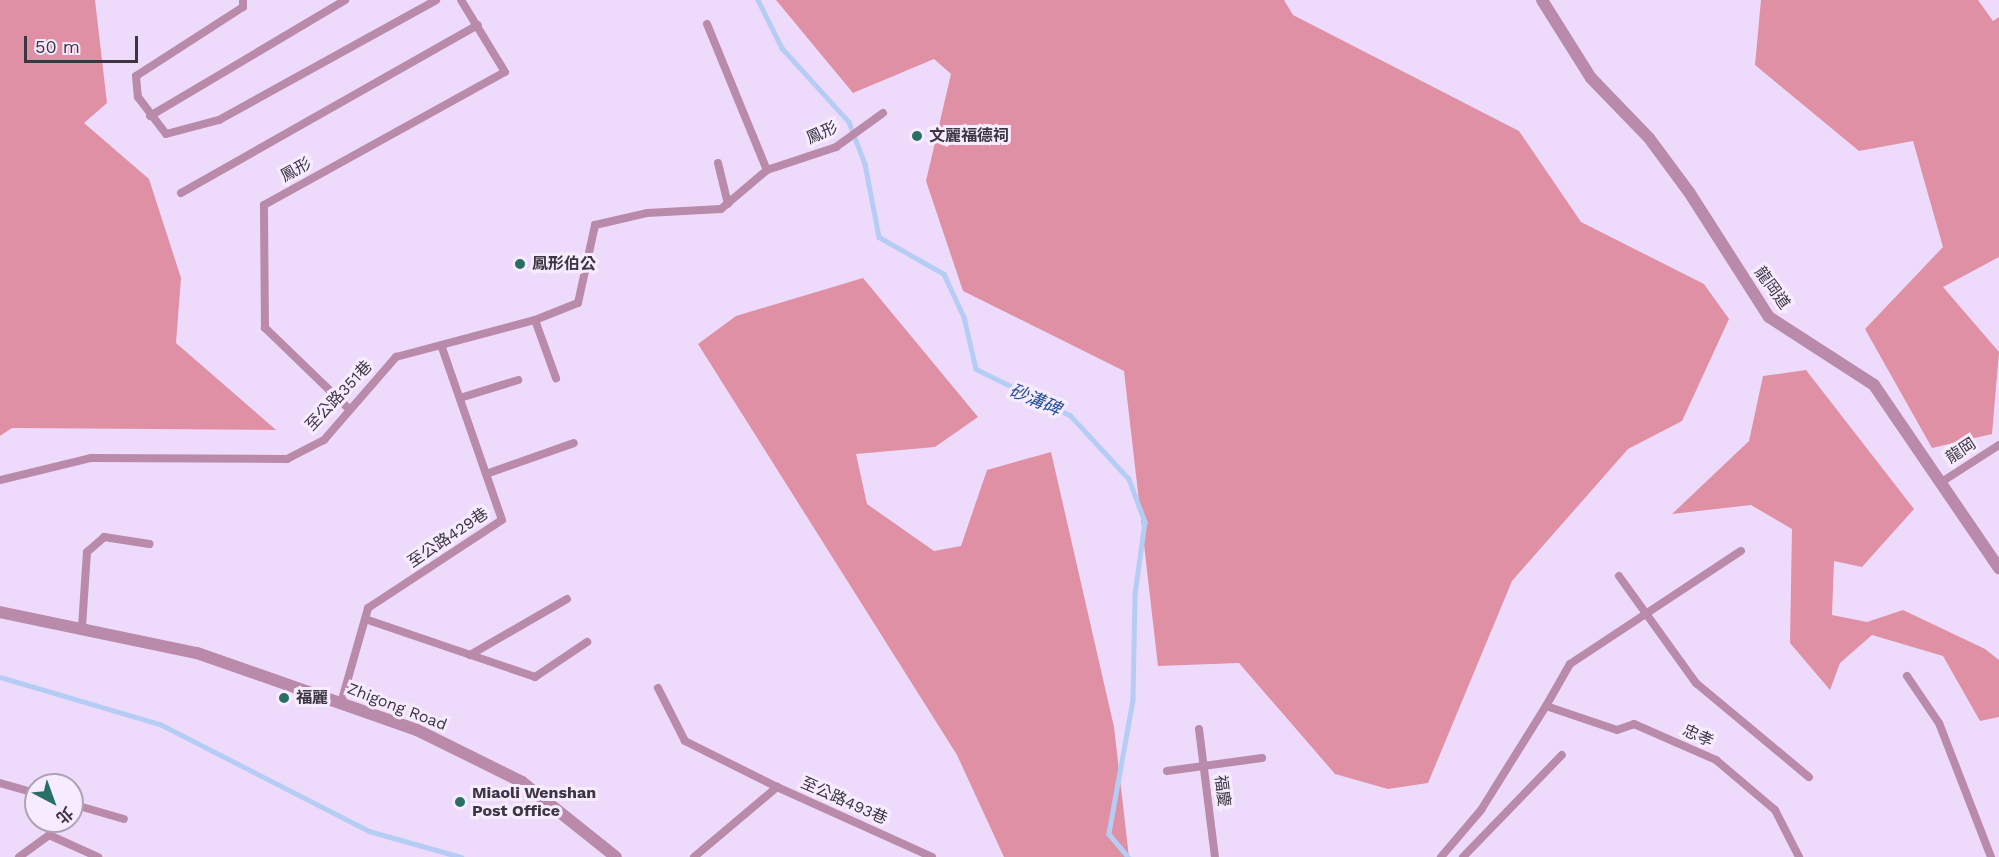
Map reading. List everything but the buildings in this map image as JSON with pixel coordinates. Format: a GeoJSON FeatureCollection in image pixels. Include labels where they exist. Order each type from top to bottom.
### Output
{"type":"FeatureCollection","features":[{"type":"Feature","properties":{"kind":"street","name":"龍岡道"},"geometry":{"type":"LineString","coordinates":[[1542,0],[1591,78],[1649,138],[1689,192],[1769,317],[1874,385],[1999,568]]}},
{"type":"Feature","properties":{"kind":"street","name":"Zhigong Road"},"geometry":{"type":"LineString","coordinates":[[0,612],[82,627],[197,653],[341,703],[493,764],[616,857]]}},
{"type":"Feature","properties":{"kind":"lane"},"geometry":{"type":"LineString","coordinates":[[243,0],[243,7],[136,75],[138,97],[150,116],[166,134],[219,120],[436,0]]}},
{"type":"Feature","properties":{"kind":"lane"},"geometry":{"type":"LineString","coordinates":[[150,116],[345,0]]}},
{"type":"Feature","properties":{"kind":"lane","name":"鳳形"},"geometry":{"type":"LineString","coordinates":[[349,409],[265,328],[264,205],[505,72],[478,25],[460,0]]}},
{"type":"Feature","properties":{"kind":"lane"},"geometry":{"type":"LineString","coordinates":[[708,24],[767,170]]}},
{"type":"Feature","properties":{"kind":"lane"},"geometry":{"type":"LineString","coordinates":[[181,193],[478,25]]}},
{"type":"Feature","properties":{"kind":"lane","name":"鳳形"},"geometry":{"type":"LineString","coordinates":[[728,204],[767,170],[836,147],[883,113]]}},
{"type":"Feature","properties":{"kind":"lane"},"geometry":{"type":"LineString","coordinates":[[718,163],[728,204]]}},
{"type":"Feature","properties":{"kind":"lane","name":"至公路351巷"},"geometry":{"type":"LineString","coordinates":[[0,480],[92,458],[287,459],[324,440],[396,357],[535,320],[578,303],[595,225],[728,204]]}},
{"type":"Feature","properties":{"kind":"lane"},"geometry":{"type":"LineString","coordinates":[[535,320],[556,378]]}},
{"type":"Feature","properties":{"kind":"lane","name":"至公路429巷"},"geometry":{"type":"LineString","coordinates":[[341,703],[368,609],[502,520],[441,345]]}},
{"type":"Feature","properties":{"kind":"lane"},"geometry":{"type":"LineString","coordinates":[[460,398],[518,380]]}},
{"type":"Feature","properties":{"kind":"lane"},"geometry":{"type":"LineString","coordinates":[[486,474],[574,442]]}},
{"type":"Feature","properties":{"kind":"lane","name":"龍岡"},"geometry":{"type":"LineString","coordinates":[[1940,483],[1999,445]]}},
{"type":"Feature","properties":{"kind":"lane"},"geometry":{"type":"LineString","coordinates":[[82,627],[87,552],[104,537],[148,544]]}},
{"type":"Feature","properties":{"kind":"lane"},"geometry":{"type":"LineString","coordinates":[[1441,857],[1481,810],[1546,706],[1569,664],[1644,612],[1741,551]]}},
{"type":"Feature","properties":{"kind":"lane"},"geometry":{"type":"LineString","coordinates":[[1619,576],[1696,683],[1809,777]]}},
{"type":"Feature","properties":{"kind":"lane"},"geometry":{"type":"LineString","coordinates":[[470,655],[567,598]]}},
{"type":"Feature","properties":{"kind":"lane"},"geometry":{"type":"LineString","coordinates":[[365,619],[535,677],[587,642]]}},
{"type":"Feature","properties":{"kind":"lane"},"geometry":{"type":"LineString","coordinates":[[1907,676],[1939,723],[1991,857]]}},
{"type":"Feature","properties":{"kind":"lane"},"geometry":{"type":"LineString","coordinates":[[658,688],[685,741],[777,787]]}},
{"type":"Feature","properties":{"kind":"lane","name":"忠孝"},"geometry":{"type":"LineString","coordinates":[[1546,706],[1617,730],[1634,724],[1716,760],[1775,810],[1799,857]]}},
{"type":"Feature","properties":{"kind":"lane","name":"福慶"},"geometry":{"type":"LineString","coordinates":[[1199,729],[1215,857]]}},
{"type":"Feature","properties":{"kind":"lane"},"geometry":{"type":"LineString","coordinates":[[1463,857],[1562,755]]}},
{"type":"Feature","properties":{"kind":"lane"},"geometry":{"type":"LineString","coordinates":[[1167,771],[1262,758]]}},
{"type":"Feature","properties":{"kind":"lane"},"geometry":{"type":"LineString","coordinates":[[0,783],[24,790]]}},
{"type":"Feature","properties":{"kind":"lane","name":"至公路493巷"},"geometry":{"type":"LineString","coordinates":[[694,857],[777,787],[932,857]]}},
{"type":"Feature","properties":{"kind":"lane"},"geometry":{"type":"LineString","coordinates":[[84,807],[124,819]]}},
{"type":"Feature","properties":{"kind":"lane"},"geometry":{"type":"LineString","coordinates":[[19,857],[49,835],[98,857]]}},
{"type":"Feature","properties":{"kind":"shaded area"},"geometry":{"type":"Polygon","coordinates":[[[0,0],[95,0],[107,103],[84,123],[149,179],[181,278],[176,343],[276,430],[12,428],[0,436],[0,0]]]}},
{"type":"Feature","properties":{"kind":"shaded area"},"geometry":{"type":"Polygon","coordinates":[[[776,0],[1284,0],[1293,15],[1519,131],[1581,222],[1704,284],[1729,319],[1682,421],[1628,449],[1512,581],[1428,783],[1388,789],[1335,774],[1239,663],[1158,666],[1124,371],[963,291],[926,181],[951,74],[934,59],[853,93],[776,0]]]}},
{"type":"Feature","properties":{"kind":"shaded area"},"geometry":{"type":"Polygon","coordinates":[[[1761,0],[1978,0],[1993,21],[1999,17],[1999,257],[1943,287],[1999,352],[1992,434],[1932,448],[1865,329],[1943,247],[1913,141],[1859,151],[1755,65],[1761,0]]]}},
{"type":"Feature","properties":{"kind":"shaded area"},"geometry":{"type":"Polygon","coordinates":[[[863,278],[978,417],[935,447],[856,454],[867,504],[934,551],[961,546],[987,470],[1051,452],[1114,727],[1129,857],[1004,857],[957,755],[698,344],[736,316],[863,278]]]}},
{"type":"Feature","properties":{"kind":"shaded area"},"geometry":{"type":"Polygon","coordinates":[[[1806,370],[1914,509],[1862,567],[1834,561],[1832,615],[1867,622],[1903,610],[1985,649],[1999,660],[1999,717],[1980,721],[1943,656],[1872,635],[1840,663],[1830,690],[1790,643],[1792,529],[1751,505],[1672,514],[1749,441],[1763,376],[1806,370]]]}},
{"type":"Feature","properties":{"kind":"waterway","name":"砂溝碑"},"geometry":{"type":"LineString","coordinates":[[758,0],[782,48],[849,122],[865,164],[879,237],[944,274],[964,317],[976,369],[1070,415],[1129,479],[1145,522],[1135,594],[1133,700],[1109,834],[1128,857]]}},
{"type":"Feature","properties":{"kind":"waterway"},"geometry":{"type":"LineString","coordinates":[[0,677],[160,724],[369,831],[461,857]]}},
{"type":"Feature","properties":{"kind":"place","name":"文麗福德祠"},"geometry":{"type":"Point","coordinates":[917,136]}},
{"type":"Feature","properties":{"kind":"place","name":"鳳形伯公"},"geometry":{"type":"Point","coordinates":[520,264]}},
{"type":"Feature","properties":{"kind":"place","name":"福麗"},"geometry":{"type":"Point","coordinates":[284,698]}},
{"type":"Feature","properties":{"kind":"place","name":"Miaoli Wenshan Post Office"},"geometry":{"type":"Point","coordinates":[460,802]}}]}
